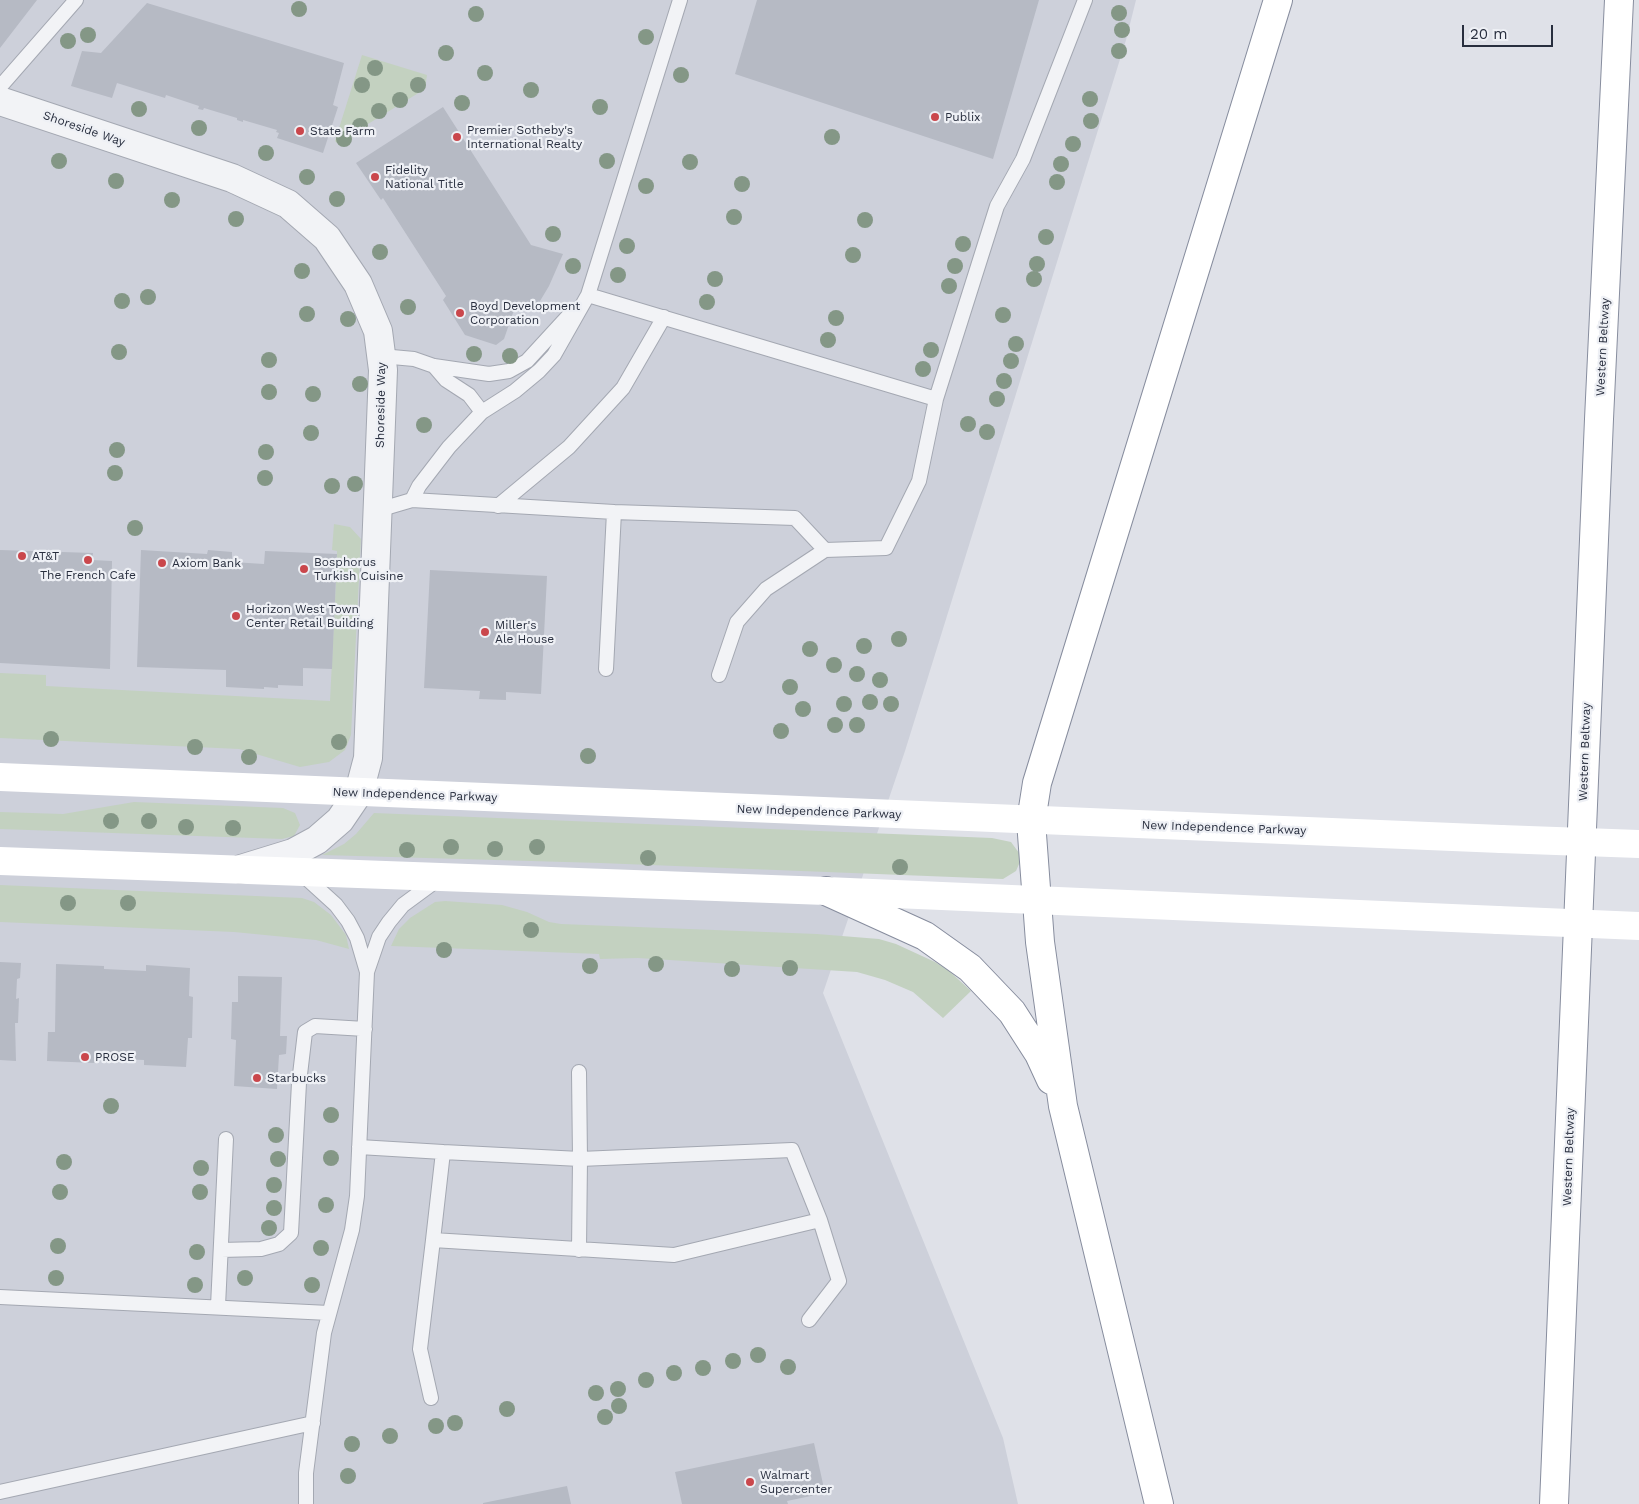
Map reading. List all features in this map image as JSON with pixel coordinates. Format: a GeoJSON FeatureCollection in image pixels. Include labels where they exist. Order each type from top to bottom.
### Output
{"type":"FeatureCollection","features":[{"type":"Feature","properties":{"kind":"main road"},"geometry":{"type":"LineString","coordinates":[[1158,1504],[1063,1106],[1040,942],[1031,821],[1036,783],[1278,0]]}},
{"type":"Feature","properties":{"kind":"main road","name":"Western Beltway"},"geometry":{"type":"LineString","coordinates":[[1554,1504],[1599,419],[1619,0]]}},
{"type":"Feature","properties":{"kind":"main road","name":"New Independence Parkway"},"geometry":{"type":"LineString","coordinates":[[0,777],[1031,821],[1639,844]]}},
{"type":"Feature","properties":{"kind":"main road"},"geometry":{"type":"LineString","coordinates":[[0,861],[826,891],[1639,926]]}},
{"type":"Feature","properties":{"kind":"main road"},"geometry":{"type":"LineString","coordinates":[[826,891],[925,936],[970,968],[1012,1012],[1039,1054],[1063,1106]]}},
{"type":"Feature","properties":{"kind":"street","name":"Shoreside Way"},"geometry":{"type":"LineString","coordinates":[[0,101],[232,178],[288,204],[327,238],[358,284],[378,331],[383,370],[368,758],[359,792],[340,820],[317,840],[293,853],[235,871]]}},
{"type":"Feature","properties":{"kind":"lane"},"geometry":{"type":"LineString","coordinates":[[0,87],[76,0]]}},
{"type":"Feature","properties":{"kind":"lane"},"geometry":{"type":"LineString","coordinates":[[412,500],[419,486],[449,447],[482,412],[515,391],[554,355],[588,295],[680,0]]}},
{"type":"Feature","properties":{"kind":"lane"},"geometry":{"type":"LineString","coordinates":[[718,675],[737,622],[766,589],[825,550],[886,548],[919,481],[936,399],[997,206],[1023,159],[1085,0]]}},
{"type":"Feature","properties":{"kind":"lane"},"geometry":{"type":"LineString","coordinates":[[588,295],[936,399]]}},
{"type":"Feature","properties":{"kind":"lane"},"geometry":{"type":"LineString","coordinates":[[381,356],[414,359],[434,366],[490,374],[509,371],[527,361],[588,295]]}},
{"type":"Feature","properties":{"kind":"lane"},"geometry":{"type":"LineString","coordinates":[[498,506],[569,448],[623,388],[664,317]]}},
{"type":"Feature","properties":{"kind":"lane"},"geometry":{"type":"LineString","coordinates":[[434,366],[446,380],[469,395],[482,412]]}},
{"type":"Feature","properties":{"kind":"lane"},"geometry":{"type":"LineString","coordinates":[[378,510],[412,500],[614,512],[795,518],[825,550]]}},
{"type":"Feature","properties":{"kind":"lane"},"geometry":{"type":"LineString","coordinates":[[606,668],[614,512]]}},
{"type":"Feature","properties":{"kind":"lane"},"geometry":{"type":"LineString","coordinates":[[301,873],[336,905],[348,920],[357,938],[367,972]]}},
{"type":"Feature","properties":{"kind":"lane"},"geometry":{"type":"LineString","coordinates":[[306,1504],[306,1473],[329,1312],[352,1230],[359,1147],[367,972],[379,937],[389,922],[403,905],[439,878]]}},
{"type":"Feature","properties":{"kind":"lane"},"geometry":{"type":"LineString","coordinates":[[220,1250],[261,1250],[279,1244],[291,1233],[299,1083],[304,1032],[316,1026],[365,1029]]}},
{"type":"Feature","properties":{"kind":"lane"},"geometry":{"type":"LineString","coordinates":[[579,1072],[579,1250]]}},
{"type":"Feature","properties":{"kind":"lane"},"geometry":{"type":"LineString","coordinates":[[218,1306],[226,1139]]}},
{"type":"Feature","properties":{"kind":"lane"},"geometry":{"type":"LineString","coordinates":[[359,1147],[580,1159],[792,1150],[820,1220],[840,1281],[809,1320]]}},
{"type":"Feature","properties":{"kind":"lane"},"geometry":{"type":"LineString","coordinates":[[431,1398],[420,1349],[443,1152]]}},
{"type":"Feature","properties":{"kind":"lane"},"geometry":{"type":"LineString","coordinates":[[433,1240],[579,1250],[674,1254],[820,1220]]}},
{"type":"Feature","properties":{"kind":"lane"},"geometry":{"type":"LineString","coordinates":[[0,1297],[329,1312]]}},
{"type":"Feature","properties":{"kind":"lane"},"geometry":{"type":"LineString","coordinates":[[0,1492],[312,1423]]}},
{"type":"Feature","properties":{"kind":"shaded area"},"geometry":{"type":"Polygon","coordinates":[[[0,0],[1136,0],[1126,40],[905,751],[823,993],[1003,1438],[1018,1504],[0,1504],[0,0]]]}},
{"type":"Feature","properties":{"kind":"green space"},"geometry":{"type":"Polygon","coordinates":[[[362,55],[427,75],[425,89],[337,143],[335,141],[362,55]]]}},
{"type":"Feature","properties":{"kind":"green space"},"geometry":{"type":"Polygon","coordinates":[[[334,524],[350,527],[361,539],[351,735],[345,750],[329,762],[300,767],[239,749],[0,738],[0,673],[46,675],[46,686],[330,701],[337,560],[337,551],[332,550],[334,524]]]}},
{"type":"Feature","properties":{"kind":"green space"},"geometry":{"type":"Polygon","coordinates":[[[134,802],[283,808],[295,813],[300,825],[294,836],[282,839],[0,829],[0,812],[63,814],[134,802]]]}},
{"type":"Feature","properties":{"kind":"green space"},"geometry":{"type":"Polygon","coordinates":[[[374,813],[992,838],[1011,842],[1022,857],[1016,871],[1003,879],[600,863],[322,855],[344,844],[356,834],[374,813]]]}},
{"type":"Feature","properties":{"kind":"green space"},"geometry":{"type":"Polygon","coordinates":[[[0,885],[302,898],[314,902],[331,915],[346,935],[349,949],[316,940],[234,932],[0,922],[0,885]]]}},
{"type":"Feature","properties":{"kind":"green space"},"geometry":{"type":"Polygon","coordinates":[[[435,902],[502,905],[527,912],[549,922],[561,924],[817,934],[879,939],[896,944],[935,962],[948,970],[971,991],[943,1018],[913,992],[885,980],[857,972],[638,958],[600,959],[599,954],[391,946],[399,929],[410,918],[435,902]]]}},
{"type":"Feature","properties":{"kind":"building"},"geometry":{"type":"Polygon","coordinates":[[[0,0],[37,0],[0,48],[0,0]]]}},
{"type":"Feature","properties":{"kind":"building","name":"Publix"},"geometry":{"type":"Polygon","coordinates":[[[757,0],[1039,0],[993,159],[735,74],[757,0]]]}},
{"type":"Feature","properties":{"kind":"building"},"geometry":{"type":"Polygon","coordinates":[[[147,3],[344,63],[333,105],[338,107],[323,153],[277,138],[279,133],[276,132],[277,130],[243,120],[243,122],[237,120],[237,118],[204,108],[203,110],[198,109],[199,106],[166,95],[165,98],[117,83],[112,98],[71,86],[82,51],[101,53],[147,3]]]}},
{"type":"Feature","properties":{"kind":"building"},"geometry":{"type":"Polygon","coordinates":[[[443,107],[531,245],[563,254],[549,286],[537,306],[531,311],[515,307],[504,339],[496,345],[465,335],[443,300],[446,296],[383,198],[381,200],[356,163],[443,107]]]}},
{"type":"Feature","properties":{"kind":"building"},"geometry":{"type":"Polygon","coordinates":[[[0,550],[93,553],[92,560],[112,561],[110,669],[0,663],[0,550]]]}},
{"type":"Feature","properties":{"kind":"building","name":"Horizon West Town Center Retail Building"},"geometry":{"type":"Polygon","coordinates":[[[141,550],[207,554],[208,550],[232,552],[232,562],[264,564],[265,551],[337,554],[332,669],[303,668],[303,686],[278,685],[278,688],[264,687],[264,689],[226,687],[226,670],[137,667],[141,550]]]}},
{"type":"Feature","properties":{"kind":"building","name":"Miller's Ale House"},"geometry":{"type":"Polygon","coordinates":[[[430,570],[547,576],[541,694],[506,692],[506,700],[479,699],[480,691],[424,688],[430,570]]]}},
{"type":"Feature","properties":{"kind":"building"},"geometry":{"type":"Polygon","coordinates":[[[0,962],[21,963],[20,978],[17,979],[16,999],[19,998],[18,1023],[15,1023],[16,1061],[0,1060],[0,962]]]}},
{"type":"Feature","properties":{"kind":"building"},"geometry":{"type":"Polygon","coordinates":[[[56,964],[104,966],[104,969],[146,971],[146,965],[190,968],[189,996],[193,997],[192,1038],[188,1038],[186,1067],[144,1065],[144,1060],[95,1058],[95,1063],[47,1061],[48,1032],[55,1032],[56,964]]]}},
{"type":"Feature","properties":{"kind":"building"},"geometry":{"type":"Polygon","coordinates":[[[238,976],[282,977],[280,1036],[287,1036],[286,1054],[279,1055],[277,1089],[234,1086],[236,1040],[231,1039],[232,1002],[238,1002],[238,976]]]}},
{"type":"Feature","properties":{"kind":"building","name":"Walmart Supercenter"},"geometry":{"type":"Polygon","coordinates":[[[814,1443],[825,1493],[787,1501],[788,1504],[682,1504],[675,1472],[814,1443]]]}},
{"type":"Feature","properties":{"kind":"building"},"geometry":{"type":"Polygon","coordinates":[[[567,1486],[571,1504],[483,1504],[483,1503],[567,1486]]]}},
{"type":"Feature","properties":{"kind":"place","name":"Publix"},"geometry":{"type":"Point","coordinates":[935,117]}},
{"type":"Feature","properties":{"kind":"place","name":"State Farm"},"geometry":{"type":"Point","coordinates":[300,131]}},
{"type":"Feature","properties":{"kind":"place","name":"Premier Sotheby's International Realty"},"geometry":{"type":"Point","coordinates":[457,137]}},
{"type":"Feature","properties":{"kind":"place","name":"Fidelity National Title"},"geometry":{"type":"Point","coordinates":[375,177]}},
{"type":"Feature","properties":{"kind":"place","name":"Boyd Development Corporation"},"geometry":{"type":"Point","coordinates":[460,313]}},
{"type":"Feature","properties":{"kind":"place","name":"AT&T"},"geometry":{"type":"Point","coordinates":[22,556]}},
{"type":"Feature","properties":{"kind":"place","name":"The French Cafe"},"geometry":{"type":"Point","coordinates":[88,560]}},
{"type":"Feature","properties":{"kind":"place","name":"Axiom Bank"},"geometry":{"type":"Point","coordinates":[162,563]}},
{"type":"Feature","properties":{"kind":"place","name":"Bosphorus Turkish Cuisine"},"geometry":{"type":"Point","coordinates":[304,569]}},
{"type":"Feature","properties":{"kind":"place","name":"Horizon West Town Center Retail Building"},"geometry":{"type":"Point","coordinates":[236,616]}},
{"type":"Feature","properties":{"kind":"place","name":"Miller's Ale House"},"geometry":{"type":"Point","coordinates":[485,632]}},
{"type":"Feature","properties":{"kind":"place","name":"PROSE"},"geometry":{"type":"Point","coordinates":[85,1057]}},
{"type":"Feature","properties":{"kind":"place","name":"Starbucks"},"geometry":{"type":"Point","coordinates":[257,1078]}},
{"type":"Feature","properties":{"kind":"place","name":"Walmart Supercenter"},"geometry":{"type":"Point","coordinates":[750,1482]}}]}
